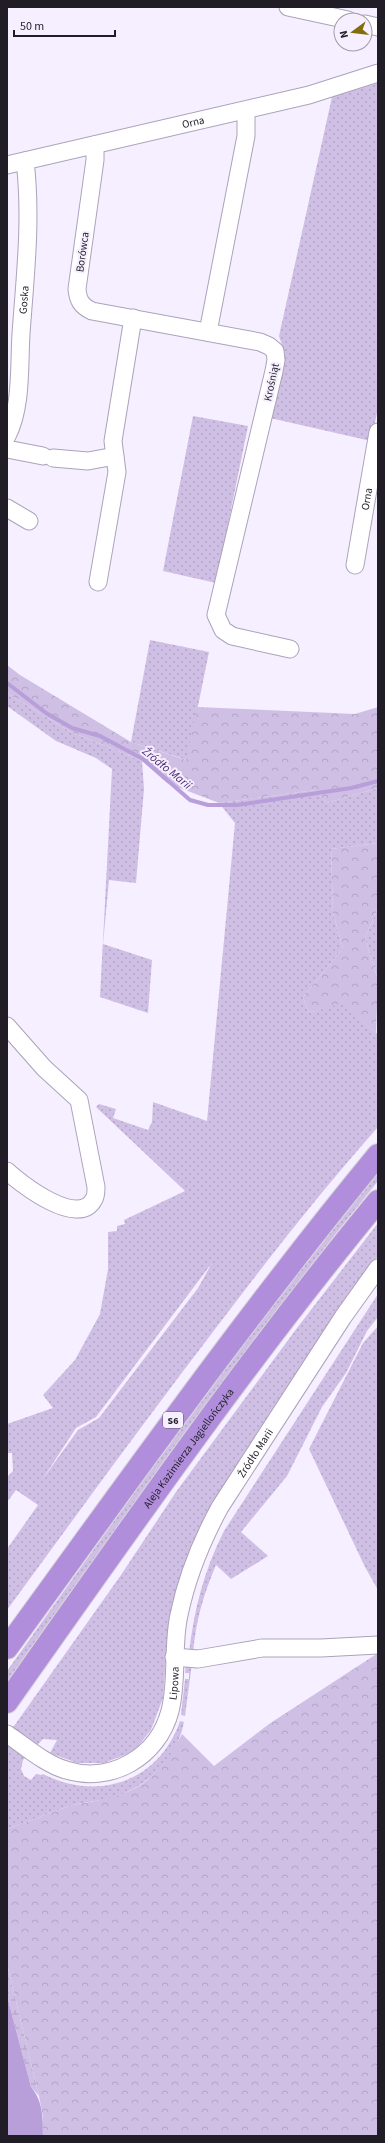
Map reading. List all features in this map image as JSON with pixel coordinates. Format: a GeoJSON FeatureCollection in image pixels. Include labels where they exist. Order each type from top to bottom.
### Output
{"type":"FeatureCollection","features":[{"type":"Feature","properties":{"kind":"highway","name":"S6"},"geometry":{"type":"LineString","coordinates":[[7,1648],[211,1368],[306,1244],[378,1155]]}},
{"type":"Feature","properties":{"kind":"highway","name":"Aleja Kazimierza Jagiellończyka"},"geometry":{"type":"LineString","coordinates":[[8,1701],[229,1390],[307,1288],[378,1201]]}},
{"type":"Feature","properties":{"kind":"street"},"geometry":{"type":"LineString","coordinates":[[288,7],[333,17]]}},
{"type":"Feature","properties":{"kind":"street","name":"Orna"},"geometry":{"type":"LineString","coordinates":[[7,165],[246,111],[309,95],[378,73]]}},
{"type":"Feature","properties":{"kind":"street"},"geometry":{"type":"LineString","coordinates":[[208,332],[246,136],[246,111]]}},
{"type":"Feature","properties":{"kind":"street","name":"Borówca"},"geometry":{"type":"LineString","coordinates":[[95,145],[95,160],[77,289],[78,299],[84,307],[92,311],[208,332]]}},
{"type":"Feature","properties":{"kind":"street","name":"Goska"},"geometry":{"type":"LineString","coordinates":[[7,436],[15,410],[19,365],[29,209],[25,161]]}},
{"type":"Feature","properties":{"kind":"street"},"geometry":{"type":"LineString","coordinates":[[98,582],[117,472],[113,441],[133,318]]}},
{"type":"Feature","properties":{"kind":"street","name":"Krośniąt"},"geometry":{"type":"LineString","coordinates":[[208,332],[260,342],[269,346],[275,351],[276,360],[216,616],[223,630],[232,636],[290,649]]}},
{"type":"Feature","properties":{"kind":"street","name":"Orna"},"geometry":{"type":"LineString","coordinates":[[355,565],[378,432]]}},
{"type":"Feature","properties":{"kind":"street"},"geometry":{"type":"LineString","coordinates":[[7,449],[48,457],[88,461],[115,456]]}},
{"type":"Feature","properties":{"kind":"street"},"geometry":{"type":"LineString","coordinates":[[7,508],[29,521]]}},
{"type":"Feature","properties":{"kind":"street"},"geometry":{"type":"LineString","coordinates":[[7,1026],[44,1068],[79,1100],[96,1187],[94,1199],[88,1206],[75,1209],[64,1207],[40,1197],[7,1171]]}},
{"type":"Feature","properties":{"kind":"street","name":"Źródło Marii"},"geometry":{"type":"LineString","coordinates":[[174,1657],[183,1597],[195,1558],[220,1507],[343,1317],[378,1268]]}},
{"type":"Feature","properties":{"kind":"street","name":"Lipowa"},"geometry":{"type":"LineString","coordinates":[[7,1734],[58,1767],[75,1773],[102,1774],[132,1763],[151,1747],[166,1724],[172,1699],[174,1657],[198,1659],[262,1648],[321,1648],[378,1645]]}},
{"type":"Feature","properties":{"kind":"green space"},"geometry":{"type":"Polygon","coordinates":[[[378,83],[378,408],[371,441],[270,418],[285,354],[279,336],[332,97],[378,83]]]}},
{"type":"Feature","properties":{"kind":"green space"},"geometry":{"type":"Polygon","coordinates":[[[193,416],[248,426],[216,583],[163,571],[193,416]]]}},
{"type":"Feature","properties":{"kind":"green space"},"geometry":{"type":"Polygon","coordinates":[[[150,640],[209,652],[187,760],[131,742],[150,640]]]}},
{"type":"Feature","properties":{"kind":"green space"},"geometry":{"type":"Polygon","coordinates":[[[7,665],[20,675],[131,742],[186,760],[197,707],[355,714],[378,707],[378,788],[327,803],[315,790],[219,803],[167,783],[142,761],[69,731],[7,693],[7,665]]]}},
{"type":"Feature","properties":{"kind":"green space"},"geometry":{"type":"Polygon","coordinates":[[[7,693],[69,731],[142,761],[144,789],[136,883],[109,880],[103,944],[152,960],[148,1013],[100,997],[112,769],[96,758],[56,741],[7,706],[7,693]]]}},
{"type":"Feature","properties":{"kind":"green space"},"geometry":{"type":"Polygon","coordinates":[[[378,788],[378,843],[331,849],[333,913],[343,948],[303,997],[309,1013],[343,1002],[376,1033],[378,1033],[378,1127],[318,1198],[241,1295],[7,1610],[7,1549],[38,1505],[16,1490],[7,1502],[7,1477],[13,1471],[12,1453],[7,1453],[7,1424],[53,1408],[43,1395],[75,1360],[100,1314],[108,1269],[108,1232],[117,1231],[117,1226],[125,1224],[124,1220],[185,1191],[96,1107],[99,1104],[116,1109],[113,1118],[148,1130],[152,1122],[153,1102],[207,1121],[235,823],[219,803],[315,790],[327,803],[378,788]],[[212,1263],[96,1417],[76,1428],[42,1480],[78,1430],[99,1418],[198,1288],[212,1263]]]}},
{"type":"Feature","properties":{"kind":"green space"},"geometry":{"type":"Polygon","coordinates":[[[378,843],[378,908],[365,938],[378,980],[376,1033],[343,1003],[309,1013],[303,997],[343,948],[333,913],[331,849],[378,843]]]}},
{"type":"Feature","properties":{"kind":"green space"},"geometry":{"type":"Polygon","coordinates":[[[378,908],[378,980],[365,938],[378,908]]]}},
{"type":"Feature","properties":{"kind":"green space"},"geometry":{"type":"Polygon","coordinates":[[[378,1172],[378,1181],[329,1242],[188,1428],[7,1682],[7,1671],[188,1418],[329,1233],[378,1172]]]}},
{"type":"Feature","properties":{"kind":"green space"},"geometry":{"type":"Polygon","coordinates":[[[378,1223],[378,1256],[222,1491],[166,1658],[163,1698],[151,1730],[139,1745],[130,1753],[104,1763],[77,1763],[50,1753],[57,1740],[43,1739],[23,1760],[21,1769],[24,1776],[31,1780],[36,1774],[43,1774],[64,1782],[85,1786],[105,1786],[124,1781],[142,1772],[157,1759],[170,1742],[180,1721],[184,1722],[175,1748],[160,1769],[150,1778],[127,1792],[115,1797],[73,1805],[7,1829],[7,1736],[121,1575],[176,1492],[297,1328],[378,1223]]]}},
{"type":"Feature","properties":{"kind":"green space"},"geometry":{"type":"Polygon","coordinates":[[[378,1294],[378,1317],[367,1331],[346,1373],[322,1407],[287,1476],[241,1532],[268,1556],[231,1579],[216,1565],[207,1587],[201,1608],[193,1653],[189,1653],[197,1606],[205,1575],[224,1531],[378,1294]]]}},
{"type":"Feature","properties":{"kind":"green space"},"geometry":{"type":"Polygon","coordinates":[[[378,1326],[378,1590],[365,1567],[309,1449],[363,1343],[378,1326]]]}},
{"type":"Feature","properties":{"kind":"green space"},"geometry":{"type":"Polygon","coordinates":[[[378,1653],[378,2136],[43,2136],[43,2117],[39,2096],[7,1964],[7,1829],[73,1805],[107,1798],[136,1788],[154,1774],[162,1765],[170,1755],[182,1734],[214,1766],[269,1724],[378,1653]]]}},
{"type":"Feature","properties":{"kind":"green space"},"geometry":{"type":"Polygon","coordinates":[[[192,1663],[185,1716],[181,1715],[185,1679],[189,1679],[189,1673],[185,1673],[186,1664],[192,1663]]]}},
{"type":"Feature","properties":{"kind":"green space"},"geometry":{"type":"Polygon","coordinates":[[[7,1964],[39,2096],[31,2087],[7,1996],[7,1964]]]}},
{"type":"Feature","properties":{"kind":"shaded area"},"geometry":{"type":"Polygon","coordinates":[[[7,1996],[31,2087],[40,2104],[43,2136],[7,2136],[7,1996]]]}},
{"type":"Feature","properties":{"kind":"waterway","name":"Źródło Marii"},"geometry":{"type":"LineString","coordinates":[[7,683],[46,713],[72,728],[100,736],[143,759],[190,800],[208,805],[237,805],[351,788],[378,781]]}}]}
